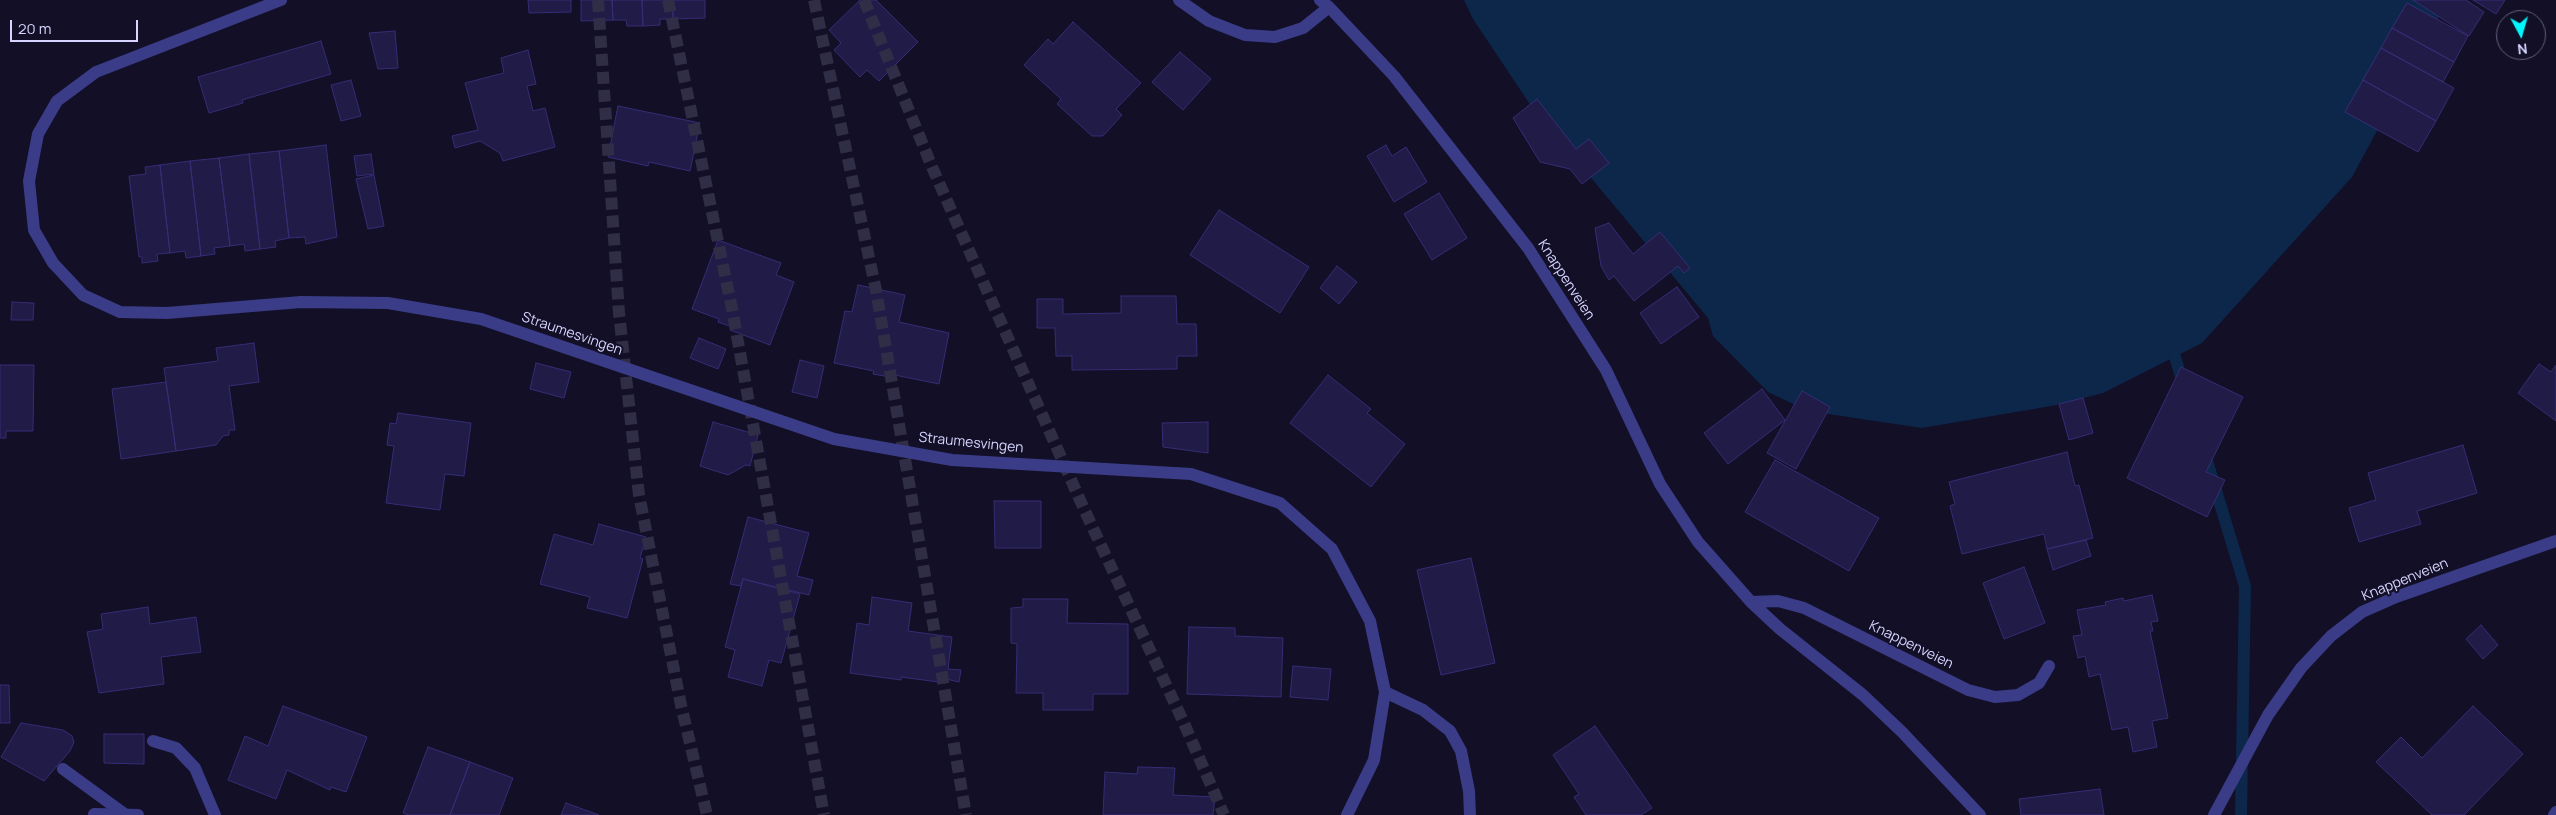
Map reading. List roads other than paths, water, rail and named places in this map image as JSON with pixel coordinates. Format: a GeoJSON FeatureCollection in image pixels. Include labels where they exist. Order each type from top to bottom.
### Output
{"type":"FeatureCollection","features":[{"type":"Feature","properties":{"kind":"street","name":"Straumesvingen"},"geometry":{"type":"LineString","coordinates":[[281,0],[96,72],[57,101],[38,134],[29,181],[34,230],[52,263],[83,295],[120,312],[158,313],[301,302],[388,303],[481,318],[834,439],[952,460],[1191,474],[1280,503],[1332,549],[1370,621],[1386,692],[1374,760],[1347,815]]}},
{"type":"Feature","properties":{"kind":"street"},"geometry":{"type":"LineString","coordinates":[[1179,0],[1209,21],[1245,36],[1275,37],[1303,28],[1324,3]]}},
{"type":"Feature","properties":{"kind":"street","name":"Knappenveien"},"geometry":{"type":"LineString","coordinates":[[1324,3],[1394,76],[1528,248],[1606,370],[1660,484],[1698,542],[1751,602],[1780,629],[1864,695],[1902,732],[1980,815]]}},
{"type":"Feature","properties":{"kind":"street","name":"Knappenveien"},"geometry":{"type":"LineString","coordinates":[[2214,815],[2268,715],[2301,668],[2331,636],[2362,612],[2396,597],[2556,541]]}},
{"type":"Feature","properties":{"kind":"street","name":"Knappenveien"},"geometry":{"type":"LineString","coordinates":[[1751,602],[1778,601],[1804,608],[1968,690],[1995,697],[2018,695],[2038,683],[2049,666]]}},
{"type":"Feature","properties":{"kind":"street"},"geometry":{"type":"LineString","coordinates":[[1386,692],[1423,710],[1450,731],[1461,751],[1469,791],[1470,815]]}},
{"type":"Feature","properties":{"kind":"street"},"geometry":{"type":"LineString","coordinates":[[153,741],[176,748],[195,768],[215,815]]}},
{"type":"Feature","properties":{"kind":"street"},"geometry":{"type":"LineString","coordinates":[[63,769],[126,815]]}},
{"type":"Feature","properties":{"kind":"street"},"geometry":{"type":"LineString","coordinates":[[94,814],[138,815]]}},
{"type":"Feature","properties":{"kind":"water"},"geometry":{"type":"Polygon","coordinates":[[[1464,0],[2448,0],[2352,177],[2202,343],[2103,393],[2057,405],[1922,428],[1808,411],[1768,392],[1713,336],[1708,318],[1531,106],[1473,19],[1464,0]]]}},
{"type":"Feature","properties":{"kind":"waterway"},"geometry":{"type":"LineString","coordinates":[[2175,357],[2184,386]]}},
{"type":"Feature","properties":{"kind":"waterway"},"geometry":{"type":"LineString","coordinates":[[2204,451],[2245,586],[2241,815]]}},
{"type":"Feature","properties":{"kind":"tunnel"},"geometry":{"type":"LineString","coordinates":[[598,0],[619,313],[639,495],[681,705],[707,815]]}},
{"type":"Feature","properties":{"kind":"tunnel"},"geometry":{"type":"LineString","coordinates":[[668,0],[732,309],[824,815]]}},
{"type":"Feature","properties":{"kind":"tunnel"},"geometry":{"type":"LineString","coordinates":[[814,0],[876,290],[966,815]]}},
{"type":"Feature","properties":{"kind":"tunnel"},"geometry":{"type":"LineString","coordinates":[[864,0],[932,167],[1084,509],[1183,721],[1224,815]]}}]}
